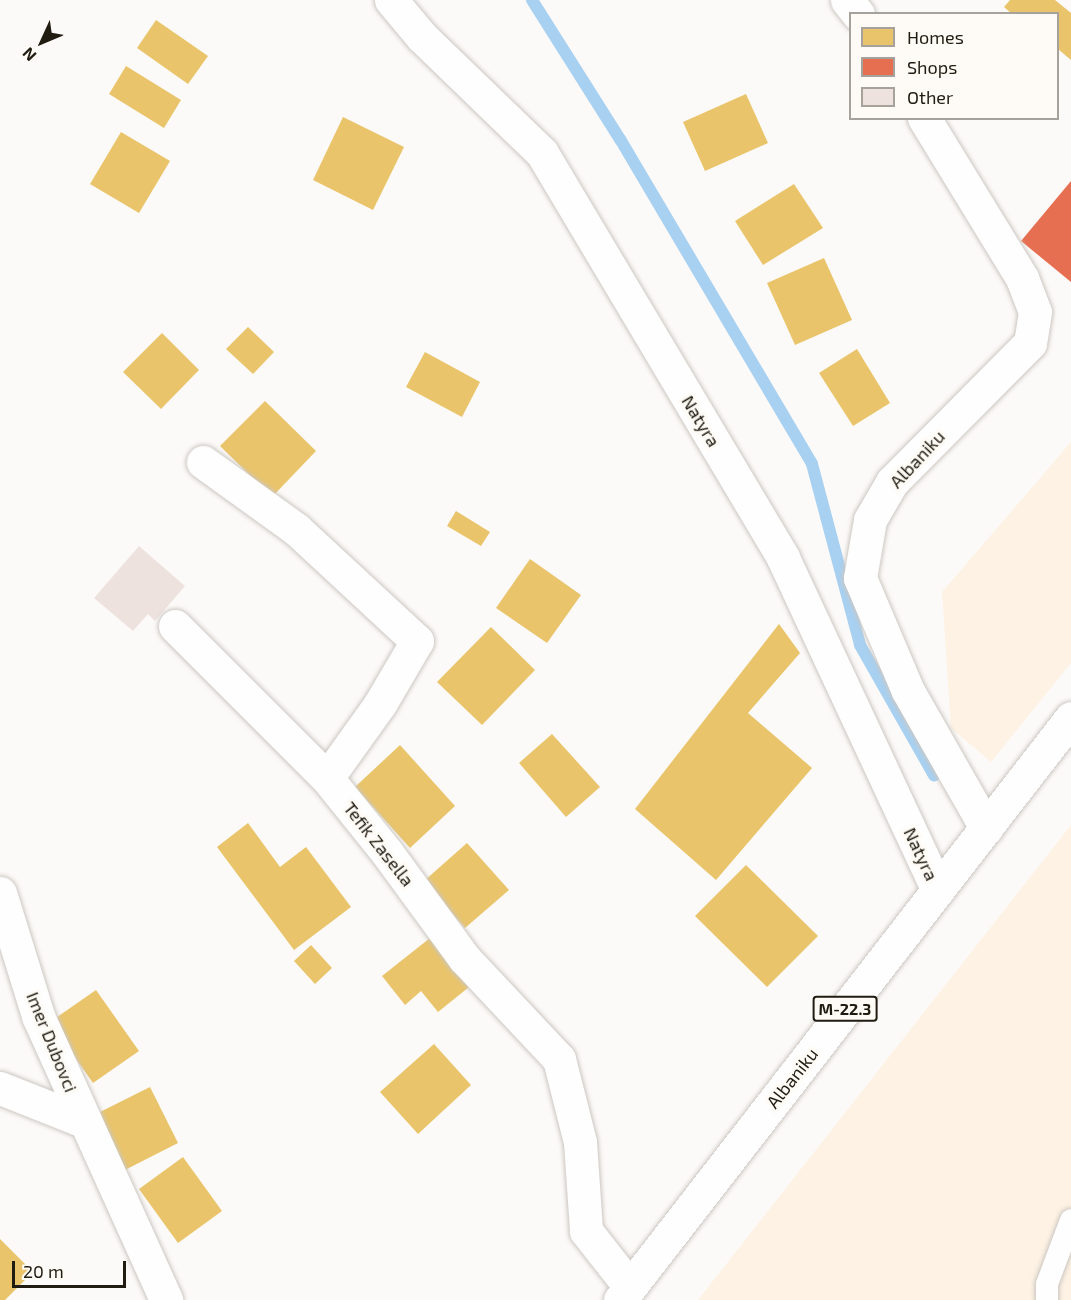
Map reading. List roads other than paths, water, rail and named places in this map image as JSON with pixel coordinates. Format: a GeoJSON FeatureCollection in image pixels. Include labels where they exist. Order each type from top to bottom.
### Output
{"type":"FeatureCollection","features":[{"type":"Feature","properties":{"kind":"street","name":"Natyra"},"geometry":{"type":"LineString","coordinates":[[391,0],[423,37],[542,153],[783,558],[938,890]]}},
{"type":"Feature","properties":{"kind":"street"},"geometry":{"type":"LineString","coordinates":[[847,0],[856,12]]}},
{"type":"Feature","properties":{"kind":"street","name":"Albaniku"},"geometry":{"type":"LineString","coordinates":[[925,120],[1022,279],[1035,312],[1030,343],[892,482],[870,520],[860,578],[908,691],[986,828]]}},
{"type":"Feature","properties":{"kind":"street"},"geometry":{"type":"LineString","coordinates":[[203,462],[296,529],[417,641],[380,704],[327,778]]}},
{"type":"Feature","properties":{"kind":"street","name":"Tefik Zasella"},"geometry":{"type":"LineString","coordinates":[[175,626],[327,778],[388,854],[464,958],[559,1059],[580,1142],[586,1231],[625,1294]]}},
{"type":"Feature","properties":{"kind":"street","name":"Albaniku"},"geometry":{"type":"LineString","coordinates":[[625,1294],[1071,718]]}},
{"type":"Feature","properties":{"kind":"street","name":"Imer Dubovci"},"geometry":{"type":"LineString","coordinates":[[0,893],[38,1016],[166,1300]]}},
{"type":"Feature","properties":{"kind":"street","name":"Imer Dubovci"},"geometry":{"type":"LineString","coordinates":[[0,1088],[86,1122]]}},
{"type":"Feature","properties":{"kind":"lane"},"geometry":{"type":"LineString","coordinates":[[1047,1300],[1047,1284],[1071,1221]]}},
{"type":"Feature","properties":{"kind":"waterway"},"geometry":{"type":"LineString","coordinates":[[532,0],[620,139],[812,464],[860,645],[934,775]]}}]}
